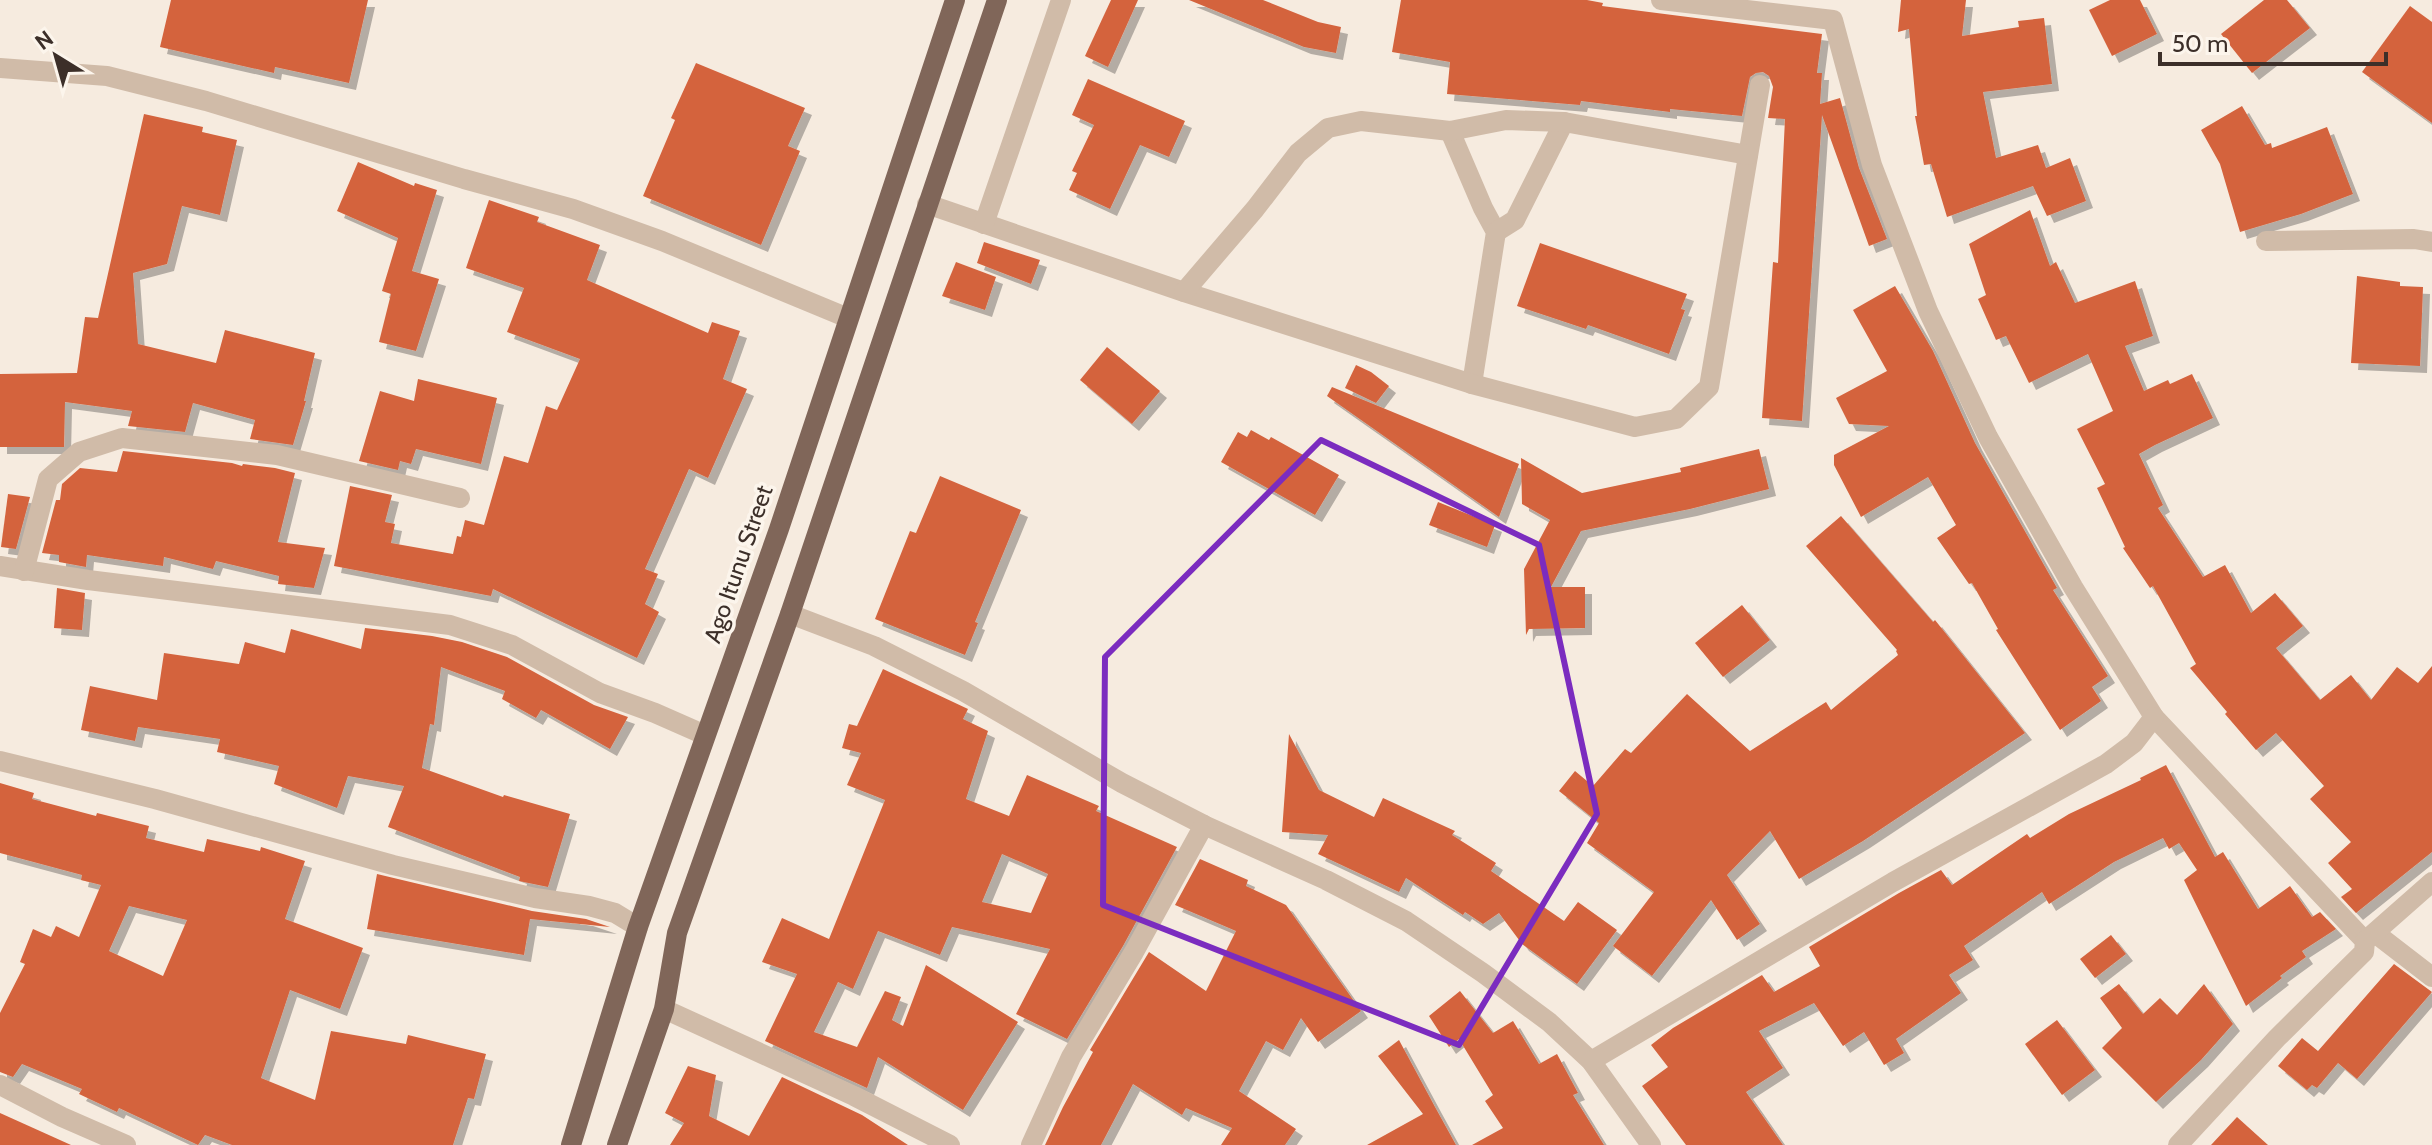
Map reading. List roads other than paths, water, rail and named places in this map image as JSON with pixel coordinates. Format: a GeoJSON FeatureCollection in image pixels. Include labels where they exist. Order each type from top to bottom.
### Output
{"type":"FeatureCollection","features":[{"type":"Feature","properties":{"kind":"main road","name":"Ago Itunu Street"},"geometry":{"type":"LineString","coordinates":[[571,1145],[638,927],[779,529],[955,0]]}},
{"type":"Feature","properties":{"kind":"main road"},"geometry":{"type":"LineString","coordinates":[[617,1145],[664,1009],[677,933],[790,614],[997,0]]}},
{"type":"Feature","properties":{"kind":"street"},"geometry":{"type":"LineString","coordinates":[[984,224],[1061,0]]}},
{"type":"Feature","properties":{"kind":"street"},"geometry":{"type":"LineString","coordinates":[[1661,0],[1832,10],[1872,165],[1928,311],[1988,437],[2073,587],[2154,717],[2370,937],[2432,977]]}},
{"type":"Feature","properties":{"kind":"street"},"geometry":{"type":"LineString","coordinates":[[0,68],[107,76],[206,101],[573,209],[662,241],[848,318]]}},
{"type":"Feature","properties":{"kind":"street"},"geometry":{"type":"LineString","coordinates":[[927,204],[1184,292],[1472,384],[1635,427],[1676,419],[1709,387],[1760,85]]}},
{"type":"Feature","properties":{"kind":"street"},"geometry":{"type":"LineString","coordinates":[[1184,292],[1298,153],[1328,128],[1361,121],[1450,131],[1506,120],[1564,122],[1748,155]]}},
{"type":"Feature","properties":{"kind":"street"},"geometry":{"type":"LineString","coordinates":[[1496,232],[1515,220],[1564,122]]}},
{"type":"Feature","properties":{"kind":"street"},"geometry":{"type":"LineString","coordinates":[[1450,131],[1496,232],[1472,384]]}},
{"type":"Feature","properties":{"kind":"street"},"geometry":{"type":"LineString","coordinates":[[2266,241],[2414,239],[2432,242]]}},
{"type":"Feature","properties":{"kind":"street"},"geometry":{"type":"LineString","coordinates":[[24,571],[48,479],[79,452],[122,438],[277,455],[460,498]]}},
{"type":"Feature","properties":{"kind":"street"},"geometry":{"type":"LineString","coordinates":[[0,566],[450,625],[512,645],[600,693],[705,735]]}},
{"type":"Feature","properties":{"kind":"street"},"geometry":{"type":"LineString","coordinates":[[790,614],[874,646],[963,691],[1122,783],[1406,921],[1549,1022],[1591,1061],[1651,1145]]}},
{"type":"Feature","properties":{"kind":"street"},"geometry":{"type":"LineString","coordinates":[[1591,1061],[1893,882],[2106,764],[2134,743],[2154,717]]}},
{"type":"Feature","properties":{"kind":"street"},"geometry":{"type":"LineString","coordinates":[[0,761],[155,799],[393,865],[535,898],[589,906],[615,913],[638,927]]}},
{"type":"Feature","properties":{"kind":"street"},"geometry":{"type":"LineString","coordinates":[[1031,1145],[1071,1057],[1134,952],[1204,825]]}},
{"type":"Feature","properties":{"kind":"street"},"geometry":{"type":"LineString","coordinates":[[2178,1145],[2277,1038],[2364,952],[2370,937],[2432,882]]}},
{"type":"Feature","properties":{"kind":"street"},"geometry":{"type":"LineString","coordinates":[[664,1009],[854,1096],[950,1145]]}},
{"type":"Feature","properties":{"kind":"street"},"geometry":{"type":"LineString","coordinates":[[0,1085],[126,1145]]}}]}
